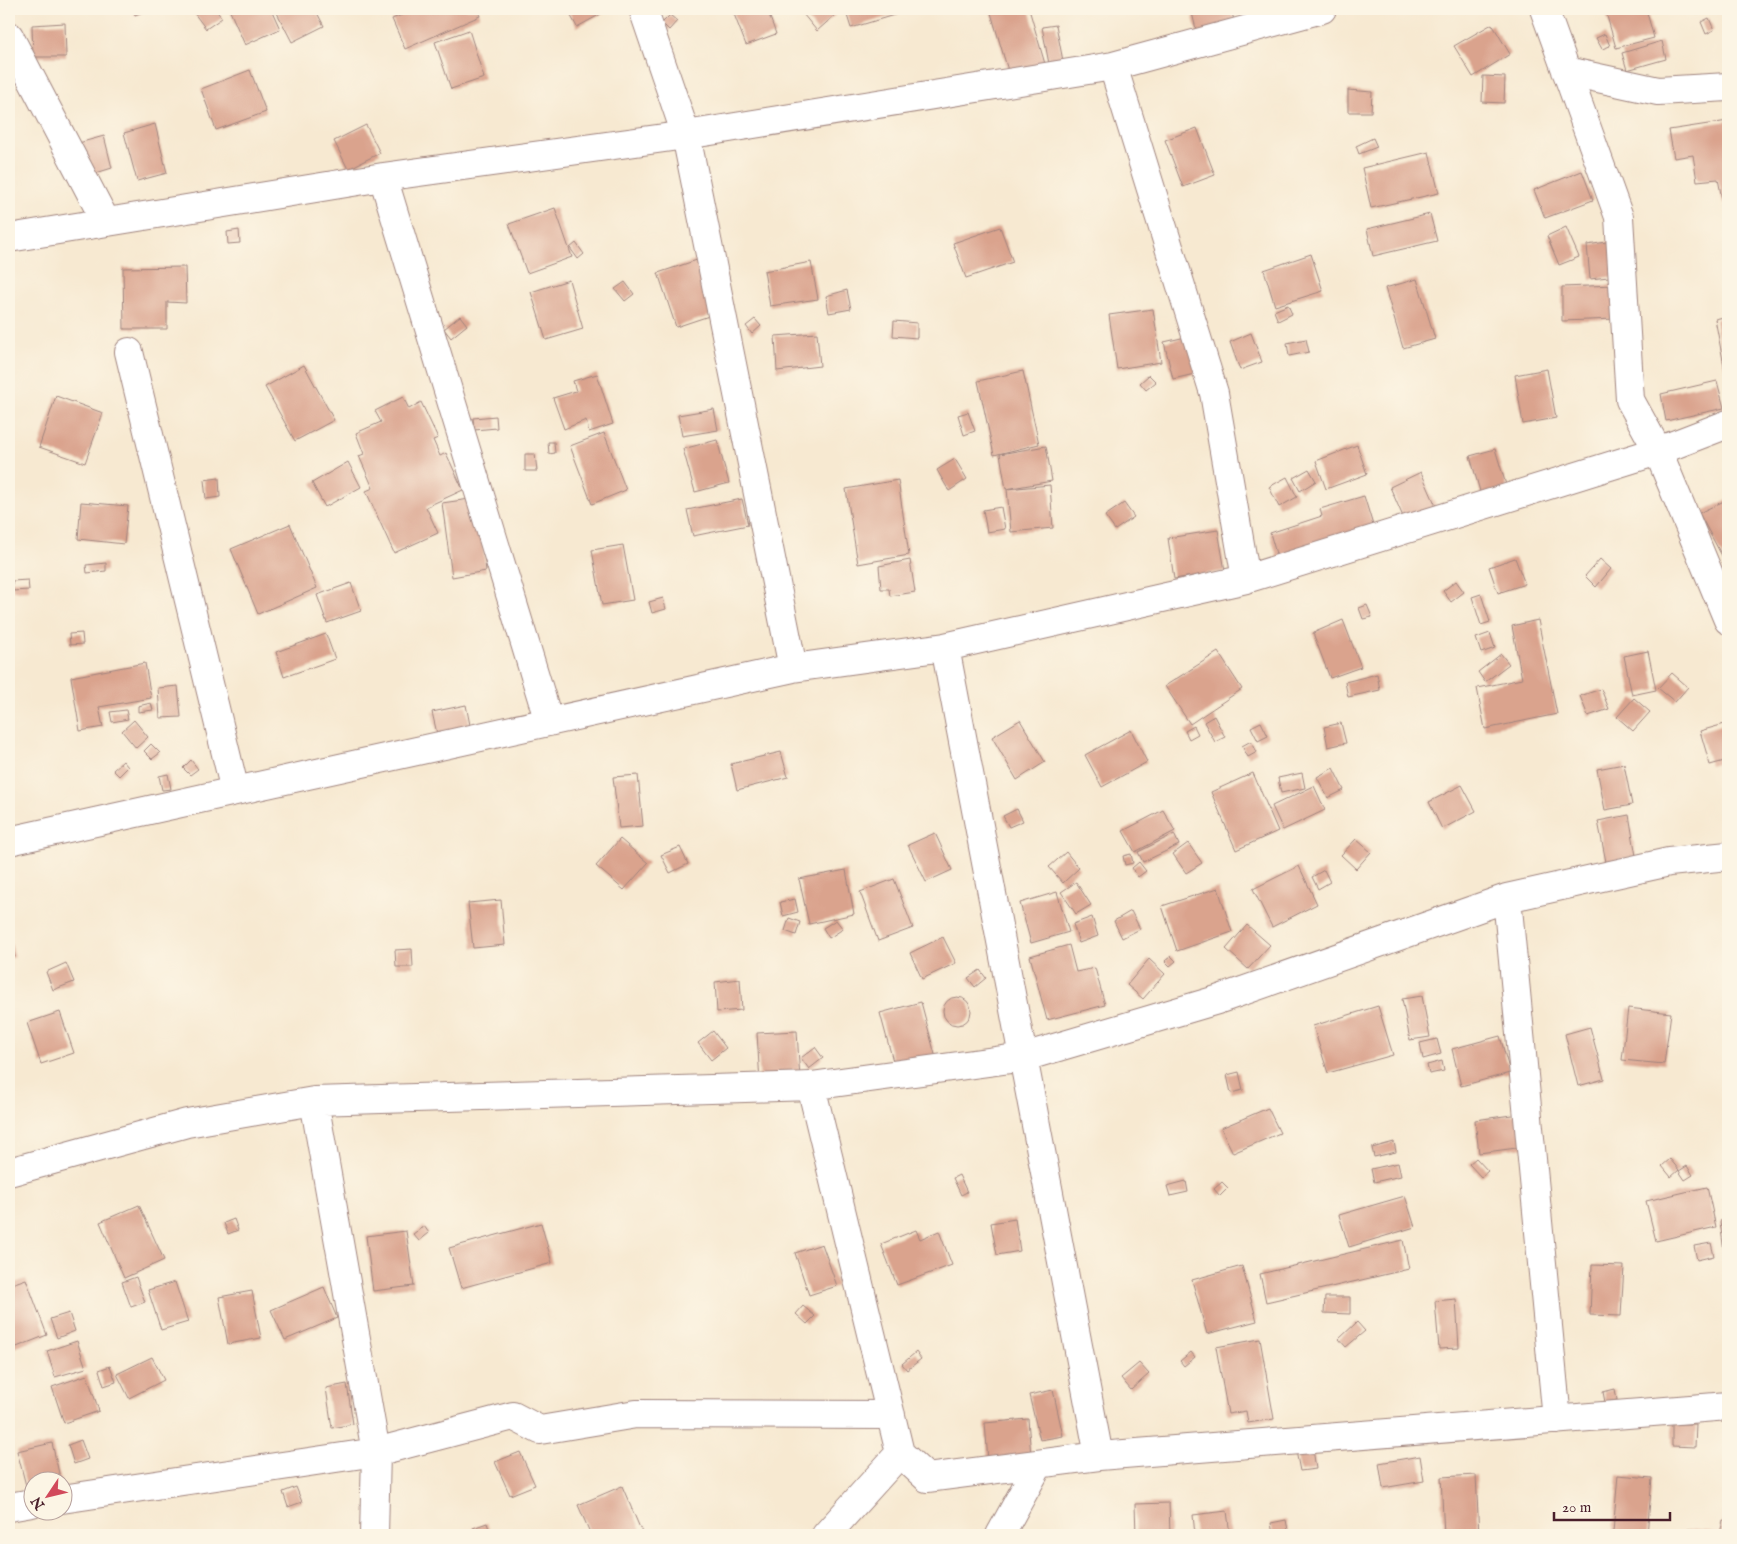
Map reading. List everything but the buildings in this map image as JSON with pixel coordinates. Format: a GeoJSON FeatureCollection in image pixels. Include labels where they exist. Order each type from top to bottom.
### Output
{"type":"FeatureCollection","features":[{"type":"Feature","properties":{"kind":"street"},"geometry":{"type":"LineString","coordinates":[[644,9],[686,135],[793,668]]}},
{"type":"Feature","properties":{"kind":"street"},"geometry":{"type":"LineString","coordinates":[[9,238],[383,177],[686,135],[1113,66],[1322,9]]}},
{"type":"Feature","properties":{"kind":"street"},"geometry":{"type":"LineString","coordinates":[[1544,9],[1619,217],[1630,400],[1658,451],[1728,620]]}},
{"type":"Feature","properties":{"kind":"street"},"geometry":{"type":"LineString","coordinates":[[9,36],[106,222]]}},
{"type":"Feature","properties":{"kind":"street"},"geometry":{"type":"LineString","coordinates":[[1113,66],[1214,393],[1246,579]]}},
{"type":"Feature","properties":{"kind":"street"},"geometry":{"type":"LineString","coordinates":[[1566,71],[1658,91],[1728,87]]}},
{"type":"Feature","properties":{"kind":"street"},"geometry":{"type":"LineString","coordinates":[[383,177],[549,722]]}},
{"type":"Feature","properties":{"kind":"street"},"geometry":{"type":"LineString","coordinates":[[129,352],[235,791]]}},
{"type":"Feature","properties":{"kind":"street"},"geometry":{"type":"LineString","coordinates":[[9,841],[793,668],[945,647],[1246,579],[1658,451],[1728,424]]}},
{"type":"Feature","properties":{"kind":"street"},"geometry":{"type":"LineString","coordinates":[[945,647],[1099,1456]]}},
{"type":"Feature","properties":{"kind":"street"},"geometry":{"type":"LineString","coordinates":[[9,1172],[187,1123],[314,1101],[811,1086],[1024,1057],[1217,1000],[1507,898],[1669,862],[1728,856]]}},
{"type":"Feature","properties":{"kind":"street"},"geometry":{"type":"LineString","coordinates":[[1507,898],[1557,1420]]}},
{"type":"Feature","properties":{"kind":"street"},"geometry":{"type":"LineString","coordinates":[[811,1086],[900,1453],[927,1478],[1099,1456],[1728,1406]]}},
{"type":"Feature","properties":{"kind":"street"},"geometry":{"type":"LineString","coordinates":[[314,1101],[376,1452],[374,1535]]}},
{"type":"Feature","properties":{"kind":"street"},"geometry":{"type":"LineString","coordinates":[[72,1498],[376,1452],[512,1416],[540,1430],[636,1414],[891,1415]]}},
{"type":"Feature","properties":{"kind":"street"},"geometry":{"type":"LineString","coordinates":[[826,1535],[900,1453]]}},
{"type":"Feature","properties":{"kind":"street"},"geometry":{"type":"LineString","coordinates":[[1000,1535],[1039,1464]]}},
{"type":"Feature","properties":{"kind":"street"},"geometry":{"type":"LineString","coordinates":[[9,1507],[22,1505]]}}]}
